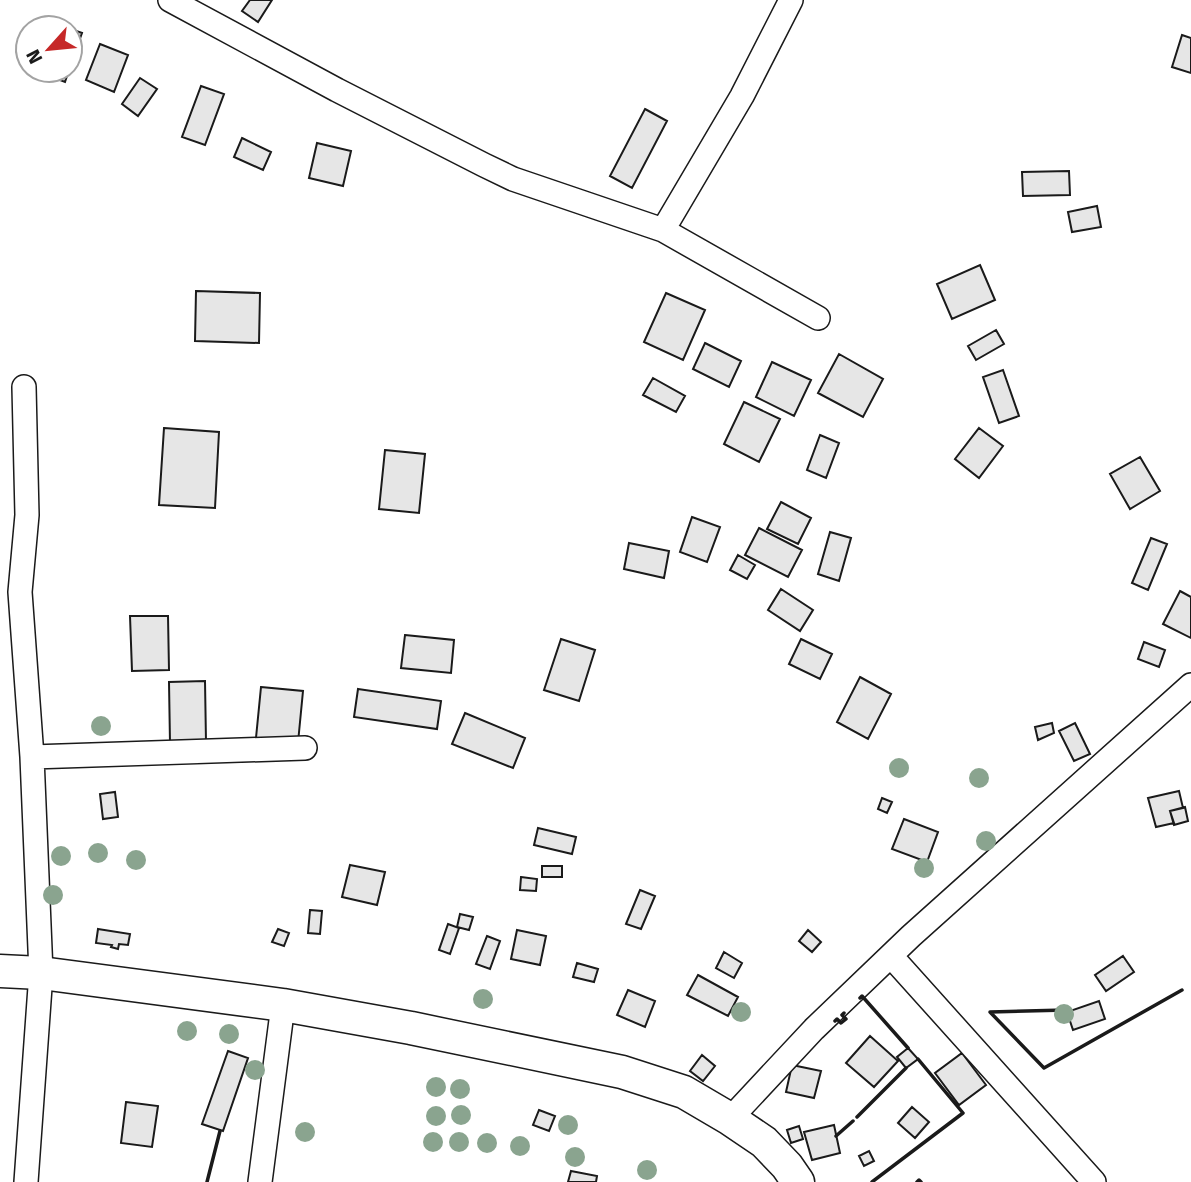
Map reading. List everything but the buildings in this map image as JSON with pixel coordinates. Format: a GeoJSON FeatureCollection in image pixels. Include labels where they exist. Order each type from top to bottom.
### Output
{"type":"FeatureCollection","features":[{"type":"Feature","properties":{"kind":"main road"},"geometry":{"type":"LineString","coordinates":[[0,971],[41,973],[283,1005],[411,1028],[622,1072],[684,1092],[730,1119],[764,1142],[798,1182]]}},
{"type":"Feature","properties":{"kind":"street"},"geometry":{"type":"LineString","coordinates":[[170,0],[337,90],[513,179],[663,230],[818,318]]}},
{"type":"Feature","properties":{"kind":"street"},"geometry":{"type":"LineString","coordinates":[[663,230],[743,96],[791,0]]}},
{"type":"Feature","properties":{"kind":"street"},"geometry":{"type":"LineString","coordinates":[[24,387],[27,515],[20,592],[32,757],[41,973],[26,1182]]}},
{"type":"Feature","properties":{"kind":"street"},"geometry":{"type":"LineString","coordinates":[[730,1119],[814,1029],[891,956],[1191,685]]}},
{"type":"Feature","properties":{"kind":"street"},"geometry":{"type":"LineString","coordinates":[[32,757],[305,748]]}},
{"type":"Feature","properties":{"kind":"street"},"geometry":{"type":"LineString","coordinates":[[891,956],[1094,1182]]}},
{"type":"Feature","properties":{"kind":"street"},"geometry":{"type":"LineString","coordinates":[[260,1182],[283,1005]]}},
{"type":"Feature","properties":{"kind":"wall"},"geometry":{"type":"LineString","coordinates":[[1067,1012],[990,1012],[1044,1068],[1182,990]]}},
{"type":"Feature","properties":{"kind":"wall"},"geometry":{"type":"LineString","coordinates":[[860,998],[862,996],[908,1048]]}},
{"type":"Feature","properties":{"kind":"wall"},"geometry":{"type":"LineString","coordinates":[[835,1021],[837,1019],[841,1023],[846,1019],[842,1015],[844,1013]]}},
{"type":"Feature","properties":{"kind":"wall"},"geometry":{"type":"LineString","coordinates":[[872,1182],[963,1113],[918,1059]]}},
{"type":"Feature","properties":{"kind":"wall"},"geometry":{"type":"LineString","coordinates":[[857,1117],[906,1068]]}},
{"type":"Feature","properties":{"kind":"wall"},"geometry":{"type":"LineString","coordinates":[[836,1136],[853,1121]]}},
{"type":"Feature","properties":{"kind":"wall"},"geometry":{"type":"LineString","coordinates":[[207,1182],[220,1131]]}},
{"type":"Feature","properties":{"kind":"wall"},"geometry":{"type":"LineString","coordinates":[[917,1182],[921,1182]]}}]}
